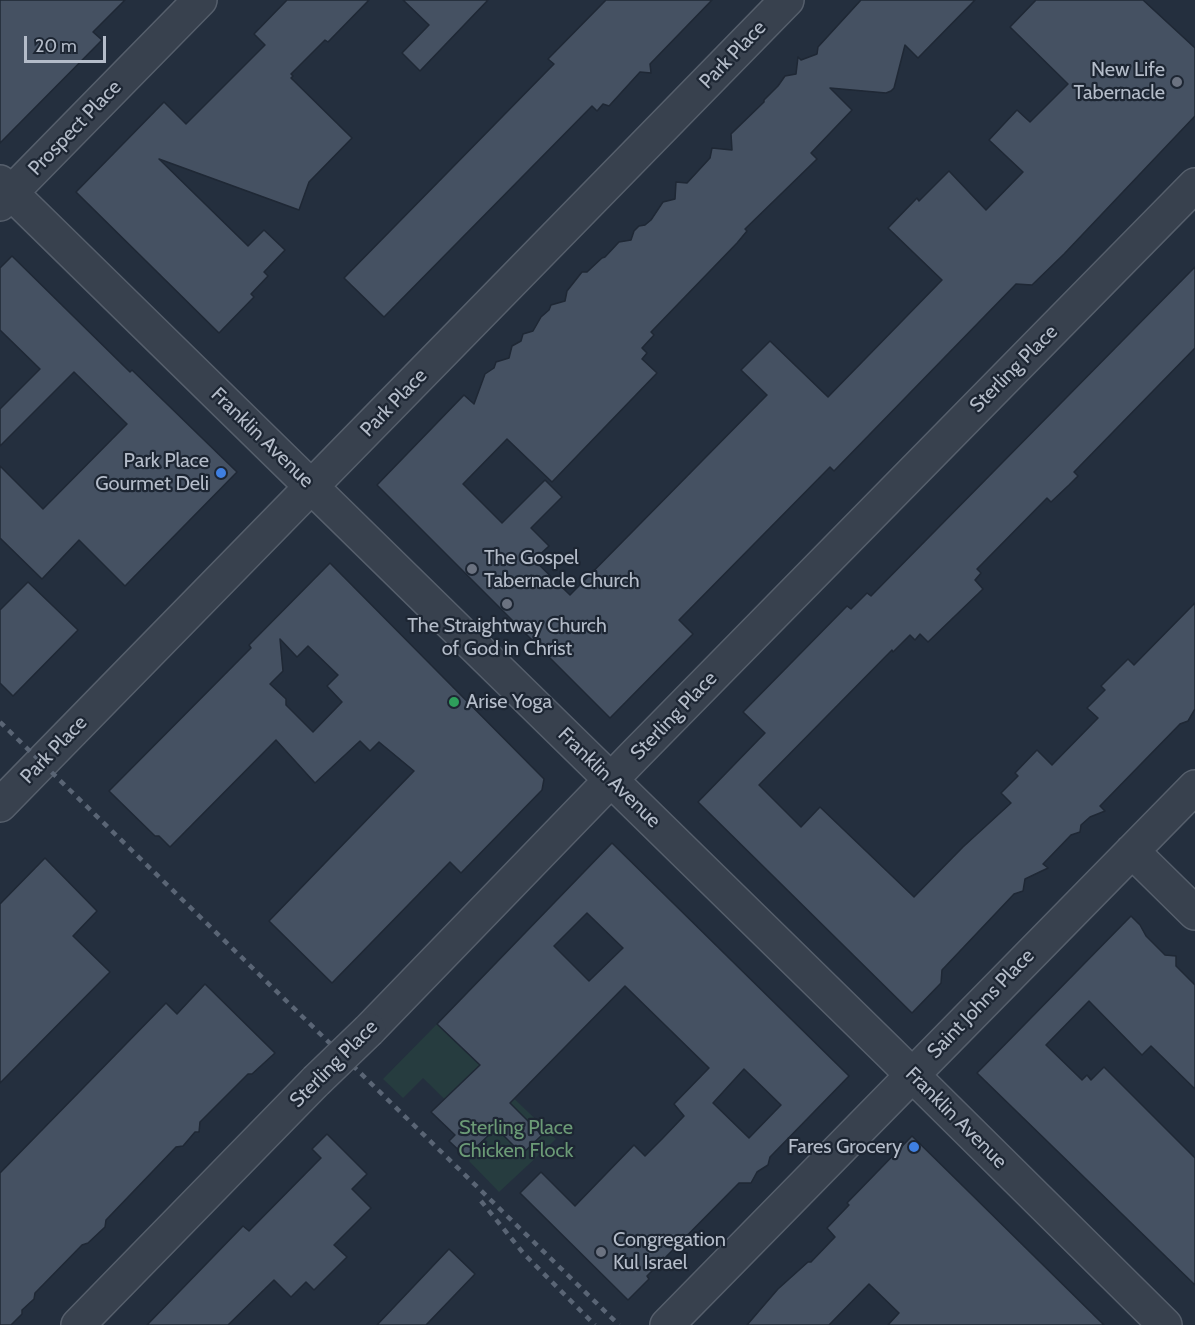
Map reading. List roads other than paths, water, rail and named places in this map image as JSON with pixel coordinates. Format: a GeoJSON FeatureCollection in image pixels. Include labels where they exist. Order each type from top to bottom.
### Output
{"type":"FeatureCollection","features":[{"type":"Feature","properties":{"kind":"street","name":"Prospect Place"},"geometry":{"type":"LineString","coordinates":[[4,193],[200,0]]}},
{"type":"Feature","properties":{"kind":"street","name":"Park Place"},"geometry":{"type":"LineString","coordinates":[[0,805],[787,0]]}},
{"type":"Feature","properties":{"kind":"street","name":"Sterling Place"},"geometry":{"type":"LineString","coordinates":[[78,1325],[1195,185]]}},
{"type":"Feature","properties":{"kind":"street","name":"Franklin Avenue"},"geometry":{"type":"LineString","coordinates":[[4,193],[312,487],[1165,1325]]}},
{"type":"Feature","properties":{"kind":"street","name":"Saint Johns Place"},"geometry":{"type":"LineString","coordinates":[[667,1325],[1195,787]]}},
{"type":"Feature","properties":{"kind":"street"},"geometry":{"type":"LineString","coordinates":[[1132,851],[1195,913]]}},
{"type":"Feature","properties":{"kind":"railway"},"geometry":{"type":"LineString","coordinates":[[0,722],[619,1325]]}},
{"type":"Feature","properties":{"kind":"railway"},"geometry":{"type":"LineString","coordinates":[[481,1201],[524,1254],[595,1325]]}},
{"type":"Feature","properties":{"kind":"place","name":"New Life Tabernacle"},"geometry":{"type":"Point","coordinates":[1177,82]}},
{"type":"Feature","properties":{"kind":"place","name":"Park Place Gourmet Deli"},"geometry":{"type":"Point","coordinates":[221,473]}},
{"type":"Feature","properties":{"kind":"place","name":"The Gospel Tabernacle Church"},"geometry":{"type":"Point","coordinates":[472,569]}},
{"type":"Feature","properties":{"kind":"place","name":"The Straightway Church of God in Christ"},"geometry":{"type":"Point","coordinates":[507,604]}},
{"type":"Feature","properties":{"kind":"place","name":"Arise Yoga"},"geometry":{"type":"Point","coordinates":[454,702]}},
{"type":"Feature","properties":{"kind":"place","name":"Fares Grocery"},"geometry":{"type":"Point","coordinates":[914,1147]}},
{"type":"Feature","properties":{"kind":"place","name":"Congregation Kul Israel"},"geometry":{"type":"Point","coordinates":[601,1252]}},
{"type":"Feature","properties":{"kind":"park label","name":"Sterling Place Chicken Flock"},"geometry":{"type":"Point","coordinates":[516,1140]}}]}
